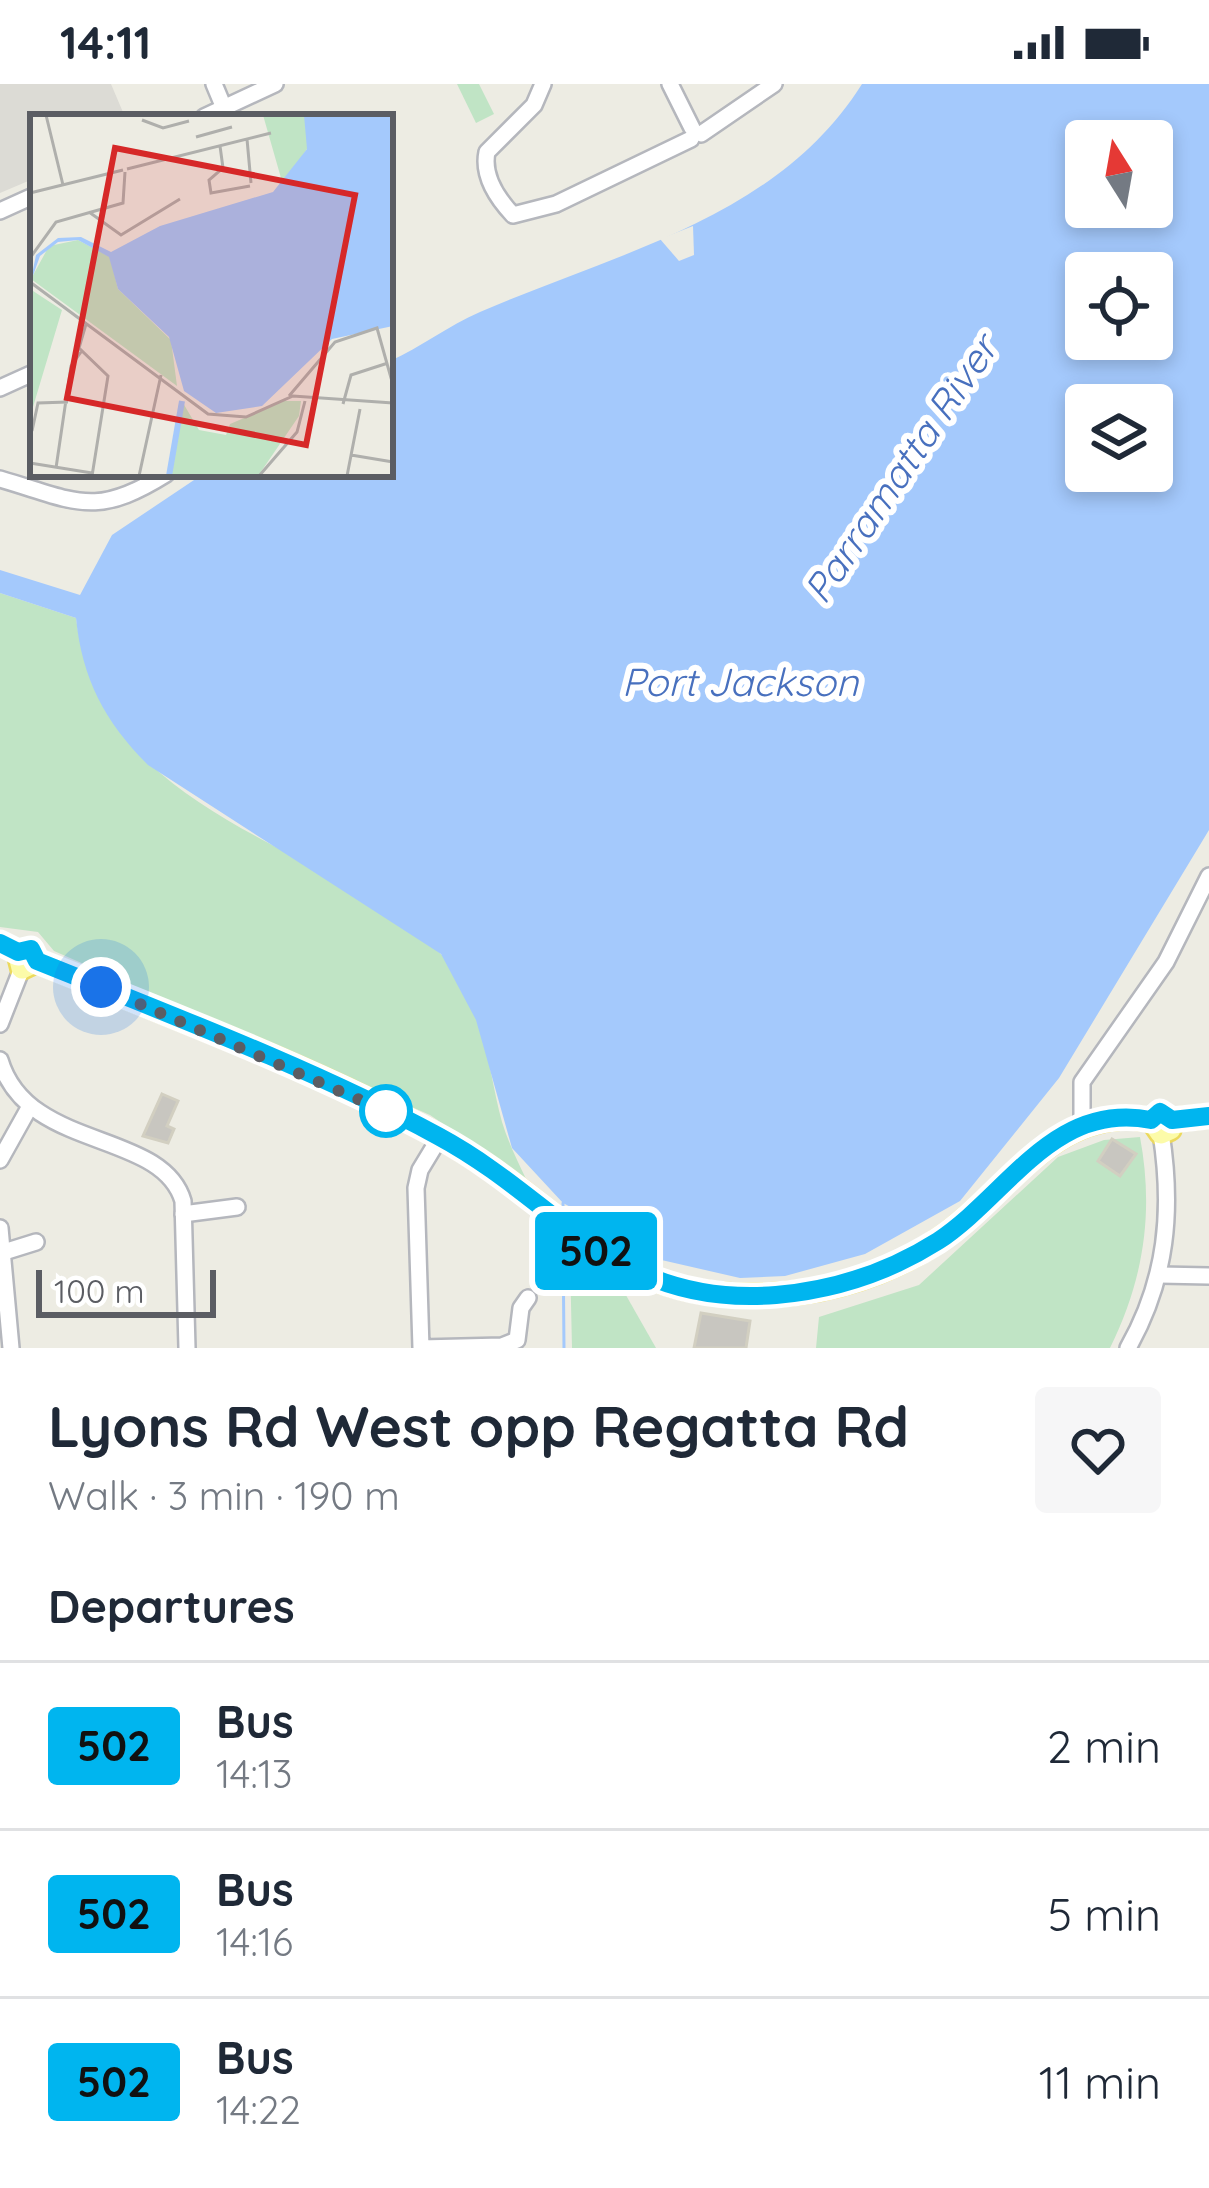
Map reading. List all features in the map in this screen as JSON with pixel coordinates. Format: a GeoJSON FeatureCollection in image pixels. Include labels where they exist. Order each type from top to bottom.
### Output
{"type":"FeatureCollection","features":[{"type":"Feature","properties":{"kind":"main road"},"geometry":{"type":"LineString","coordinates":[[19,956],[440,1137],[572,1235],[626,1267],[691,1290],[774,1295],[838,1286],[942,1238],[1035,1152],[1082,1127],[1162,1124],[1209,1116]]}},
{"type":"Feature","properties":{"kind":"street"},"geometry":{"type":"LineString","coordinates":[[214,84],[224,108]]}},
{"type":"Feature","properties":{"kind":"street"},"geometry":{"type":"LineString","coordinates":[[211,114],[275,84]]}},
{"type":"Feature","properties":{"kind":"street"},"geometry":{"type":"LineString","coordinates":[[543,84],[534,105],[487,152],[487,173],[510,212],[530,215],[641,165],[774,84]]}},
{"type":"Feature","properties":{"kind":"street"},"geometry":{"type":"LineString","coordinates":[[670,84],[694,134]]}},
{"type":"Feature","properties":{"kind":"street"},"geometry":{"type":"LineString","coordinates":[[0,211],[30,197]]}},
{"type":"Feature","properties":{"kind":"street"},"geometry":{"type":"LineString","coordinates":[[0,388],[30,375]]}},
{"type":"Feature","properties":{"kind":"street"},"geometry":{"type":"LineString","coordinates":[[0,479],[84,503],[109,504],[160,477]]}},
{"type":"Feature","properties":{"kind":"street"},"geometry":{"type":"LineString","coordinates":[[1082,1127],[1082,1082],[1166,962],[1209,876]]}},
{"type":"Feature","properties":{"kind":"street"},"geometry":{"type":"LineString","coordinates":[[0,1024],[19,956]]}},
{"type":"Feature","properties":{"kind":"street"},"geometry":{"type":"LineString","coordinates":[[0,1060],[29,1108],[164,1172],[179,1190],[187,1348]]}},
{"type":"Feature","properties":{"kind":"street"},"geometry":{"type":"LineString","coordinates":[[0,1160],[29,1108]]}},
{"type":"Feature","properties":{"kind":"street"},"geometry":{"type":"LineString","coordinates":[[1128,1348],[1160,1275],[1169,1204],[1162,1124]]}},
{"type":"Feature","properties":{"kind":"street"},"geometry":{"type":"LineString","coordinates":[[440,1137],[420,1170],[416,1188],[421,1348],[502,1346],[517,1340],[521,1308],[528,1298]]}},
{"type":"Feature","properties":{"kind":"street"},"geometry":{"type":"LineString","coordinates":[[183,1214],[237,1207]]}},
{"type":"Feature","properties":{"kind":"street"},"geometry":{"type":"LineString","coordinates":[[0,1228],[11,1348]]}},
{"type":"Feature","properties":{"kind":"street"},"geometry":{"type":"LineString","coordinates":[[4,1252],[36,1242]]}},
{"type":"Feature","properties":{"kind":"street"},"geometry":{"type":"LineString","coordinates":[[1160,1275],[1209,1276]]}},
{"type":"Feature","properties":{"kind":"shaded area"},"geometry":{"type":"Polygon","coordinates":[[[0,84],[111,84],[124,114],[30,114],[30,180],[0,193],[0,84]]]}},
{"type":"Feature","properties":{"kind":"green space"},"geometry":{"type":"Polygon","coordinates":[[[457,84],[479,84],[494,114],[476,123],[457,84]]]}},
{"type":"Feature","properties":{"kind":"green space"},"geometry":{"type":"Polygon","coordinates":[[[0,593],[76,618],[94,686],[127,740],[172,783],[395,916],[445,958],[458,974],[476,1014],[502,1122],[527,1181],[430,1115],[54,951],[38,932],[0,927],[0,593]]]}},
{"type":"Feature","properties":{"kind":"green space"},"geometry":{"type":"Polygon","coordinates":[[[1140,1137],[1146,1192],[1143,1245],[1131,1296],[1110,1348],[816,1348],[819,1317],[919,1285],[1058,1157],[1104,1140],[1140,1137]]]}},
{"type":"Feature","properties":{"kind":"green space"},"geometry":{"type":"Polygon","coordinates":[[[570,1258],[623,1290],[656,1348],[572,1348],[570,1258]]]}},
{"type":"Feature","properties":{"kind":"water","name":"Port Jackson"},"geometry":{"type":"Polygon","coordinates":[[[862,84],[1209,84],[1209,830],[1059,1078],[960,1201],[865,1254],[785,1276],[740,1278],[644,1256],[639,1244],[563,1203],[512,1148],[476,1020],[441,954],[148,765],[98,698],[84,661],[76,618],[0,593],[0,570],[80,595],[112,535],[199,477],[393,477],[393,359],[480,312],[638,249],[740,199],[786,168],[827,130],[862,84]]]}},
{"type":"Feature","properties":{"kind":"pier"},"geometry":{"type":"Polygon","coordinates":[[[693,226],[694,255],[679,261],[660,239],[693,226]]]}},
{"type":"Feature","properties":{"kind":"building"},"geometry":{"type":"Polygon","coordinates":[[[162,1094],[178,1101],[167,1126],[174,1129],[168,1143],[143,1136],[162,1094]]]}},
{"type":"Feature","properties":{"kind":"building"},"geometry":{"type":"Polygon","coordinates":[[[1112,1139],[1136,1154],[1120,1176],[1098,1161],[1112,1139]]]}},
{"type":"Feature","properties":{"kind":"building"},"geometry":{"type":"Polygon","coordinates":[[[701,1313],[750,1321],[746,1348],[694,1348],[701,1313]]]}},
{"type":"Feature","properties":{"kind":"waterway"},"geometry":{"type":"LineString","coordinates":[[563,1203],[563,1214]]}},
{"type":"Feature","properties":{"kind":"waterway"},"geometry":{"type":"LineString","coordinates":[[563,1236],[564,1348]]}},
{"type":"Feature","properties":{"kind":"bus line","name":"502"},"geometry":{"type":"LineString","coordinates":[[0,943],[18,952],[31,949],[37,961],[440,1137],[599,1253],[656,1280],[691,1290],[774,1295],[838,1286],[916,1254],[942,1238],[988,1200],[1019,1165],[1069,1132],[1098,1122],[1151,1120],[1160,1112],[1172,1120],[1209,1116]]}},
{"type":"Feature","properties":{"kind":"route"},"geometry":{"type":"LineString","coordinates":[[101,987],[401,1118],[386,1111]]}},
{"type":"Feature","properties":{"kind":"water label","name":"Parramatta River"},"geometry":{"type":"Point","coordinates":[900,469]}}]}
